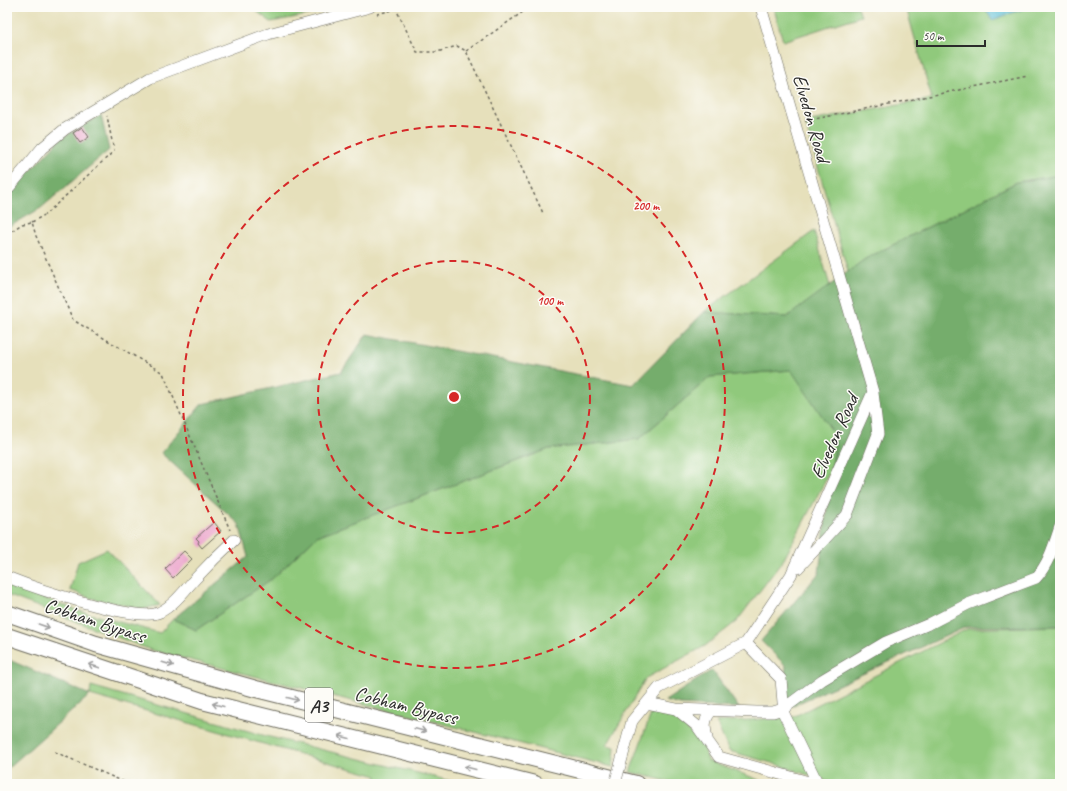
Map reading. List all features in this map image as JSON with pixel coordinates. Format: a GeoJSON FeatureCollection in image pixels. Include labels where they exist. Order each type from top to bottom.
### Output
{"type":"FeatureCollection","features":[{"type":"Feature","properties":{"kind":"highway","name":"Cobham Bypass"},"geometry":{"type":"LineString","coordinates":[[7,613],[96,644],[256,689],[636,784]]}},
{"type":"Feature","properties":{"kind":"highway","name":"A3"},"geometry":{"type":"LineString","coordinates":[[7,636],[202,701],[535,784]]}},
{"type":"Feature","properties":{"kind":"street","name":"Elvedon Road"},"geometry":{"type":"LineString","coordinates":[[615,784],[632,721],[659,688],[746,643],[791,575],[873,392],[761,7]]}},
{"type":"Feature","properties":{"kind":"street"},"geometry":{"type":"LineString","coordinates":[[7,190],[42,148],[65,129],[150,78],[268,34],[373,10]]}},
{"type":"Feature","properties":{"kind":"street"},"geometry":{"type":"LineString","coordinates":[[791,575],[846,515],[878,434],[873,392]]}},
{"type":"Feature","properties":{"kind":"street"},"geometry":{"type":"LineString","coordinates":[[647,703],[676,709],[773,712],[783,709],[822,680],[886,642],[929,624],[968,604],[1036,578],[1043,570],[1050,556],[1060,527]]}},
{"type":"Feature","properties":{"kind":"street"},"geometry":{"type":"LineString","coordinates":[[7,577],[85,602],[127,613],[148,616],[160,613],[176,599],[234,540]]}},
{"type":"Feature","properties":{"kind":"street"},"geometry":{"type":"LineString","coordinates":[[746,643],[782,679],[783,709],[817,784]]}},
{"type":"Feature","properties":{"kind":"street"},"geometry":{"type":"LineString","coordinates":[[676,709],[697,726],[719,758],[817,784]]}},
{"type":"Feature","properties":{"kind":"street"},"geometry":{"type":"LineString","coordinates":[[708,740],[704,726],[707,716],[712,710]]}},
{"type":"Feature","properties":{"kind":"path"},"geometry":{"type":"LineString","coordinates":[[466,52],[530,7]]}},
{"type":"Feature","properties":{"kind":"path"},"geometry":{"type":"LineString","coordinates":[[373,10],[396,9],[417,52],[437,52],[457,46],[466,52],[543,213]]}},
{"type":"Feature","properties":{"kind":"path"},"geometry":{"type":"LineString","coordinates":[[795,123],[1028,76]]}},
{"type":"Feature","properties":{"kind":"path"},"geometry":{"type":"LineString","coordinates":[[7,234],[22,224],[32,222],[46,214],[114,151],[107,115]]}},
{"type":"Feature","properties":{"kind":"path"},"geometry":{"type":"LineString","coordinates":[[32,222],[36,236],[73,320],[163,373],[234,540]]}},
{"type":"Feature","properties":{"kind":"path"},"geometry":{"type":"LineString","coordinates":[[55,752],[128,784]]}},
{"type":"Feature","properties":{"kind":"green space"},"geometry":{"type":"Polygon","coordinates":[[[251,7],[349,7],[271,22],[251,7]]]}},
{"type":"Feature","properties":{"kind":"green space"},"geometry":{"type":"Polygon","coordinates":[[[779,7],[858,7],[861,16],[783,41],[774,9],[779,7]]]}},
{"type":"Feature","properties":{"kind":"green space"},"geometry":{"type":"Polygon","coordinates":[[[906,7],[1060,7],[1060,175],[1017,182],[865,259],[848,272],[805,122],[932,99],[906,7]]]}},
{"type":"Feature","properties":{"kind":"green space"},"geometry":{"type":"Polygon","coordinates":[[[101,115],[109,150],[41,208],[7,228],[7,199],[18,184],[60,139],[101,115]]]}},
{"type":"Feature","properties":{"kind":"green space"},"geometry":{"type":"Polygon","coordinates":[[[1060,175],[1060,626],[966,627],[781,711],[786,666],[761,641],[819,573],[836,437],[791,370],[710,377],[639,439],[549,449],[317,536],[273,578],[196,630],[173,619],[248,557],[239,524],[161,453],[202,404],[341,372],[367,334],[633,385],[704,312],[787,317],[865,259],[1017,182],[1060,175]]]}},
{"type":"Feature","properties":{"kind":"green space"},"geometry":{"type":"Polygon","coordinates":[[[814,231],[830,286],[787,317],[704,312],[814,231]]]}},
{"type":"Feature","properties":{"kind":"green space"},"geometry":{"type":"Polygon","coordinates":[[[792,370],[836,437],[831,470],[784,559],[737,621],[705,646],[646,678],[607,745],[615,747],[613,767],[151,650],[7,595],[7,584],[79,611],[160,633],[173,619],[196,630],[273,578],[317,536],[549,449],[639,439],[710,377],[792,370]]]}},
{"type":"Feature","properties":{"kind":"green space"},"geometry":{"type":"Polygon","coordinates":[[[107,549],[160,605],[144,609],[90,598],[70,590],[78,562],[107,549]]]}},
{"type":"Feature","properties":{"kind":"green space"},"geometry":{"type":"Polygon","coordinates":[[[1060,626],[1060,784],[835,784],[779,765],[729,751],[716,722],[793,717],[967,629],[1060,626]]]}},
{"type":"Feature","properties":{"kind":"green space"},"geometry":{"type":"Polygon","coordinates":[[[7,659],[90,695],[7,769],[7,659]]]}},
{"type":"Feature","properties":{"kind":"green space"},"geometry":{"type":"Polygon","coordinates":[[[712,670],[739,708],[680,705],[665,701],[712,670]]]}},
{"type":"Feature","properties":{"kind":"green space"},"geometry":{"type":"Polygon","coordinates":[[[91,686],[266,736],[463,784],[394,784],[376,779],[377,776],[90,695],[91,686]]]}},
{"type":"Feature","properties":{"kind":"green space"},"geometry":{"type":"Polygon","coordinates":[[[651,714],[673,716],[704,746],[708,761],[770,784],[679,784],[630,772],[651,714]]]}},
{"type":"Feature","properties":{"kind":"water"},"geometry":{"type":"Polygon","coordinates":[[[984,7],[1029,7],[992,20],[984,7]]]}},
{"type":"Feature","properties":{"kind":"building"},"geometry":{"type":"Polygon","coordinates":[[[82,127],[89,137],[80,143],[73,133],[82,127]]]}},
{"type":"Feature","properties":{"kind":"building"},"geometry":{"type":"Polygon","coordinates":[[[214,522],[221,531],[202,548],[196,538],[214,522]]]}},
{"type":"Feature","properties":{"kind":"building"},"geometry":{"type":"Polygon","coordinates":[[[184,551],[192,559],[173,578],[165,569],[184,551]]]}}]}
